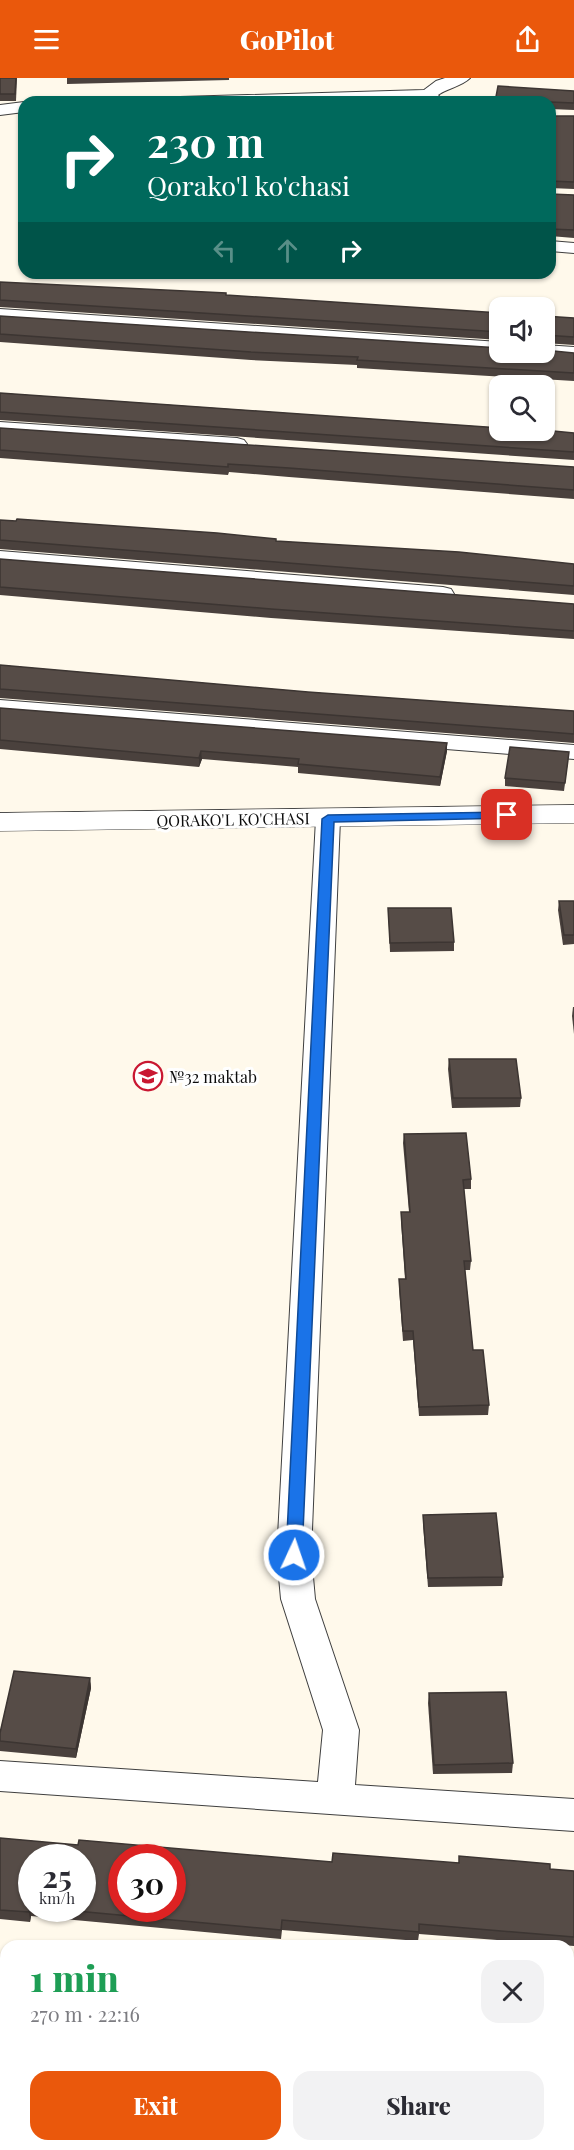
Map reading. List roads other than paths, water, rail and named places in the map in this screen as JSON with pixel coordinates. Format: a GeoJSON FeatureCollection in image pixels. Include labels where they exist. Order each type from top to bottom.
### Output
{"type":"FeatureCollection","features":[{"type":"Feature","properties":{"kind":"street"},"geometry":{"type":"LineString","coordinates":[[433,96],[442,84],[462,78]]}},
{"type":"Feature","properties":{"kind":"street"},"geometry":{"type":"LineString","coordinates":[[0,110],[18,108]]}},
{"type":"Feature","properties":{"kind":"street"},"geometry":{"type":"LineString","coordinates":[[556,246],[574,248]]}},
{"type":"Feature","properties":{"kind":"street"},"geometry":{"type":"LineString","coordinates":[[0,315],[489,347]]}},
{"type":"Feature","properties":{"kind":"street"},"geometry":{"type":"LineString","coordinates":[[555,352],[574,353]]}},
{"type":"Feature","properties":{"kind":"street"},"geometry":{"type":"LineString","coordinates":[[0,428],[251,446]]}},
{"type":"Feature","properties":{"kind":"street"},"geometry":{"type":"LineString","coordinates":[[0,558],[466,596]]}},
{"type":"Feature","properties":{"kind":"street"},"geometry":{"type":"LineString","coordinates":[[0,707],[574,752]]}},
{"type":"Feature","properties":{"kind":"street","name":"QORAKO'L KO'CHASI"},"geometry":{"type":"LineString","coordinates":[[0,822],[574,814]]}},
{"type":"Feature","properties":{"kind":"street"},"geometry":{"type":"LineString","coordinates":[[328,819],[294,1555],[298,1599],[341,1730],[335,1799]]}},
{"type":"Feature","properties":{"kind":"street"},"geometry":{"type":"LineString","coordinates":[[0,1776],[574,1815]]}},
{"type":"Feature","properties":{"kind":"place","name":"№32 maktab"},"geometry":{"type":"Point","coordinates":[148,1076]}}]}
